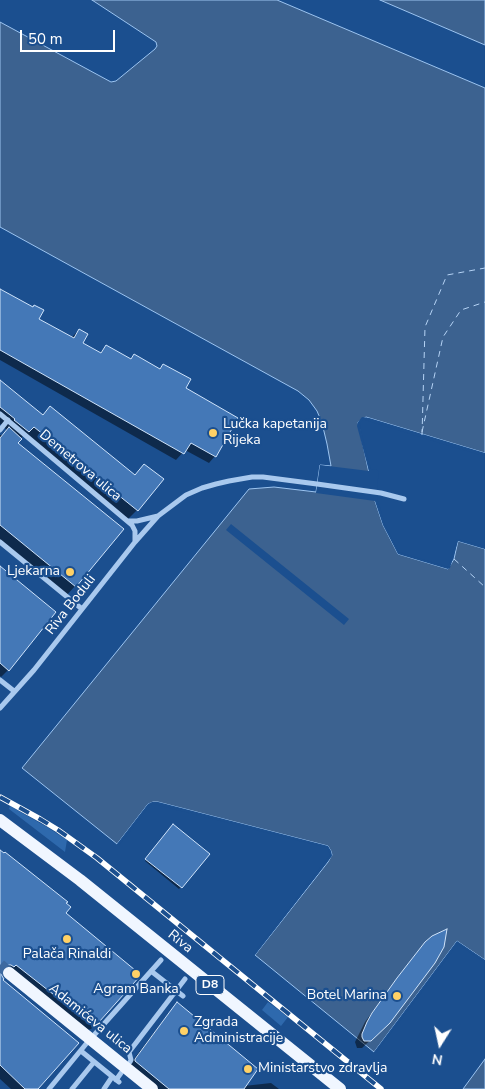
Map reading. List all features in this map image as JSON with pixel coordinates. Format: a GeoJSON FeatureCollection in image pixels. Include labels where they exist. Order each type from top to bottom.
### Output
{"type":"FeatureCollection","features":[{"type":"Feature","properties":{"kind":"main road","name":"Riva"},"geometry":{"type":"LineString","coordinates":[[0,820],[80,880],[340,1089]]}},
{"type":"Feature","properties":{"kind":"main road","name":"Adamićeva ulica"},"geometry":{"type":"LineString","coordinates":[[10,973],[152,1089]]}},
{"type":"Feature","properties":{"kind":"street","name":"Demetrova ulica"},"geometry":{"type":"LineString","coordinates":[[0,414],[128,521]]}},
{"type":"Feature","properties":{"kind":"street"},"geometry":{"type":"LineString","coordinates":[[0,430],[8,420]]}},
{"type":"Feature","properties":{"kind":"street","name":"Riva Boduli"},"geometry":{"type":"LineString","coordinates":[[0,708],[34,670],[135,542],[158,516],[186,495],[229,480],[263,477],[375,492],[404,499]]}},
{"type":"Feature","properties":{"kind":"street","name":"Riva Boduli"},"geometry":{"type":"LineString","coordinates":[[128,521],[137,522],[158,516]]}},
{"type":"Feature","properties":{"kind":"street"},"geometry":{"type":"LineString","coordinates":[[128,521],[135,531],[135,542]]}},
{"type":"Feature","properties":{"kind":"street"},"geometry":{"type":"LineString","coordinates":[[0,542],[82,609]]}},
{"type":"Feature","properties":{"kind":"street"},"geometry":{"type":"LineString","coordinates":[[0,680],[14,691]]}},
{"type":"Feature","properties":{"kind":"street"},"geometry":{"type":"LineString","coordinates":[[95,1034],[161,960]]}},
{"type":"Feature","properties":{"kind":"street"},"geometry":{"type":"LineString","coordinates":[[153,967],[182,996]]}},
{"type":"Feature","properties":{"kind":"street"},"geometry":{"type":"LineString","coordinates":[[130,1062],[129,1052],[185,978]]}},
{"type":"Feature","properties":{"kind":"street"},"geometry":{"type":"LineString","coordinates":[[49,1089],[86,1044],[80,1041]]}},
{"type":"Feature","properties":{"kind":"street"},"geometry":{"type":"LineString","coordinates":[[81,1051],[115,1080]]}},
{"type":"Feature","properties":{"kind":"street"},"geometry":{"type":"LineString","coordinates":[[72,1089],[94,1062]]}},
{"type":"Feature","properties":{"kind":"street"},"geometry":{"type":"LineString","coordinates":[[104,1089],[121,1073]]}},
{"type":"Feature","properties":{"kind":"shaded area"},"geometry":{"type":"Polygon","coordinates":[[[92,0],[277,0],[485,88],[485,453],[366,417],[358,422],[375,501],[383,525],[398,554],[448,569],[454,559],[458,541],[485,549],[485,960],[457,941],[374,1052],[255,955],[328,862],[332,855],[328,846],[158,802],[148,804],[117,844],[22,768],[249,489],[274,487],[316,492],[320,465],[331,466],[322,423],[317,411],[309,400],[298,391],[0,227],[0,22],[111,82],[116,81],[157,46],[156,42],[92,0]]]}},
{"type":"Feature","properties":{"kind":"shaded area"},"geometry":{"type":"Polygon","coordinates":[[[380,0],[485,0],[485,45],[380,0]]]}},
{"type":"Feature","properties":{"kind":"shaded area"},"geometry":{"type":"Polygon","coordinates":[[[10,806],[67,840],[65,852],[9,809],[10,806]]]}},
{"type":"Feature","properties":{"kind":"shaded area"},"geometry":{"type":"Polygon","coordinates":[[[268,1002],[288,1017],[281,1026],[262,1010],[268,1002]]]}},
{"type":"Feature","properties":{"kind":"shaded area"},"geometry":{"type":"Polygon","coordinates":[[[485,1059],[485,1089],[463,1089],[485,1059]]]}},
{"type":"Feature","properties":{"kind":"pier"},"geometry":{"type":"Polygon","coordinates":[[[362,417],[485,453],[485,456],[365,420],[360,423],[371,469],[379,472],[377,485],[378,501],[385,524],[399,552],[448,567],[457,539],[485,546],[485,549],[458,541],[450,568],[448,569],[398,554],[383,525],[375,501],[316,493],[320,465],[369,471],[357,426],[362,417]]]}},
{"type":"Feature","properties":{"kind":"pier"},"geometry":{"type":"Polygon","coordinates":[[[231,524],[349,619],[344,625],[226,530],[231,524]]]}},
{"type":"Feature","properties":{"kind":"pier"},"geometry":{"type":"Polygon","coordinates":[[[152,802],[328,846],[332,856],[255,955],[253,954],[330,855],[327,848],[153,804],[119,845],[117,844],[148,804],[152,802]]]}},
{"type":"Feature","properties":{"kind":"pier"},"geometry":{"type":"Polygon","coordinates":[[[457,941],[485,960],[485,963],[458,944],[376,1053],[374,1052],[457,941]]]}},
{"type":"Feature","properties":{"kind":"building"},"geometry":{"type":"Polygon","coordinates":[[[0,289],[33,307],[34,305],[44,310],[39,319],[74,338],[79,329],[88,334],[83,343],[101,353],[106,345],[131,359],[134,354],[160,369],[163,364],[191,379],[186,388],[238,418],[216,457],[191,443],[184,454],[0,350],[0,289]]]}},
{"type":"Feature","properties":{"kind":"building"},"geometry":{"type":"Polygon","coordinates":[[[0,380],[43,415],[50,406],[135,475],[144,464],[164,479],[138,511],[34,427],[29,432],[0,407],[0,380]]]}},
{"type":"Feature","properties":{"kind":"building"},"geometry":{"type":"Polygon","coordinates":[[[9,427],[22,439],[18,443],[124,529],[76,587],[0,525],[0,438],[9,427]]]}},
{"type":"Feature","properties":{"kind":"building"},"geometry":{"type":"Polygon","coordinates":[[[0,566],[56,612],[9,671],[0,663],[0,566]]]}},
{"type":"Feature","properties":{"kind":"building"},"geometry":{"type":"Polygon","coordinates":[[[173,824],[210,854],[182,888],[145,859],[173,824]]]}},
{"type":"Feature","properties":{"kind":"building"},"geometry":{"type":"Polygon","coordinates":[[[0,850],[68,902],[66,903],[71,907],[66,913],[141,975],[99,1022],[91,1024],[16,965],[14,967],[7,965],[3,968],[1,972],[3,980],[79,1043],[38,1089],[25,1089],[0,1065],[0,850]]]}},
{"type":"Feature","properties":{"kind":"building","name":"Botel Marina"},"geometry":{"type":"Polygon","coordinates":[[[447,929],[444,947],[435,963],[390,1023],[371,1041],[364,1041],[362,1034],[367,1022],[397,978],[425,942],[432,936],[447,929]]]}},
{"type":"Feature","properties":{"kind":"building","name":"Zgrada Administracije"},"geometry":{"type":"Polygon","coordinates":[[[177,1002],[258,1069],[244,1089],[169,1089],[135,1061],[177,1002]]]}},
{"type":"Feature","properties":{"kind":"ferry route"},"geometry":{"type":"LineString","coordinates":[[422,435],[425,327],[447,275],[485,268]]}},
{"type":"Feature","properties":{"kind":"ferry route"},"geometry":{"type":"LineString","coordinates":[[422,432],[443,337],[461,310],[485,302]]}},
{"type":"Feature","properties":{"kind":"ferry route"},"geometry":{"type":"LineString","coordinates":[[454,559],[485,587]]}},
{"type":"Feature","properties":{"kind":"tunnel"},"geometry":{"type":"LineString","coordinates":[[0,965],[9,973]]}},
{"type":"Feature","properties":{"kind":"railway"},"geometry":{"type":"LineString","coordinates":[[0,797],[58,830],[97,858],[381,1089]]}},
{"type":"Feature","properties":{"kind":"place","name":"Lučka kapetanija Rijeka"},"geometry":{"type":"Point","coordinates":[213,433]}},
{"type":"Feature","properties":{"kind":"place","name":"Ljekarna"},"geometry":{"type":"Point","coordinates":[70,572]}},
{"type":"Feature","properties":{"kind":"place","name":"Palača Rinaldi"},"geometry":{"type":"Point","coordinates":[67,939]}},
{"type":"Feature","properties":{"kind":"place","name":"Agram Banka"},"geometry":{"type":"Point","coordinates":[136,974]}},
{"type":"Feature","properties":{"kind":"place","name":"Botel Marina"},"geometry":{"type":"Point","coordinates":[397,996]}},
{"type":"Feature","properties":{"kind":"place","name":"Zgrada Administracije"},"geometry":{"type":"Point","coordinates":[184,1031]}},
{"type":"Feature","properties":{"kind":"place","name":"Ministarstvo zdravlja"},"geometry":{"type":"Point","coordinates":[248,1069]}}]}
